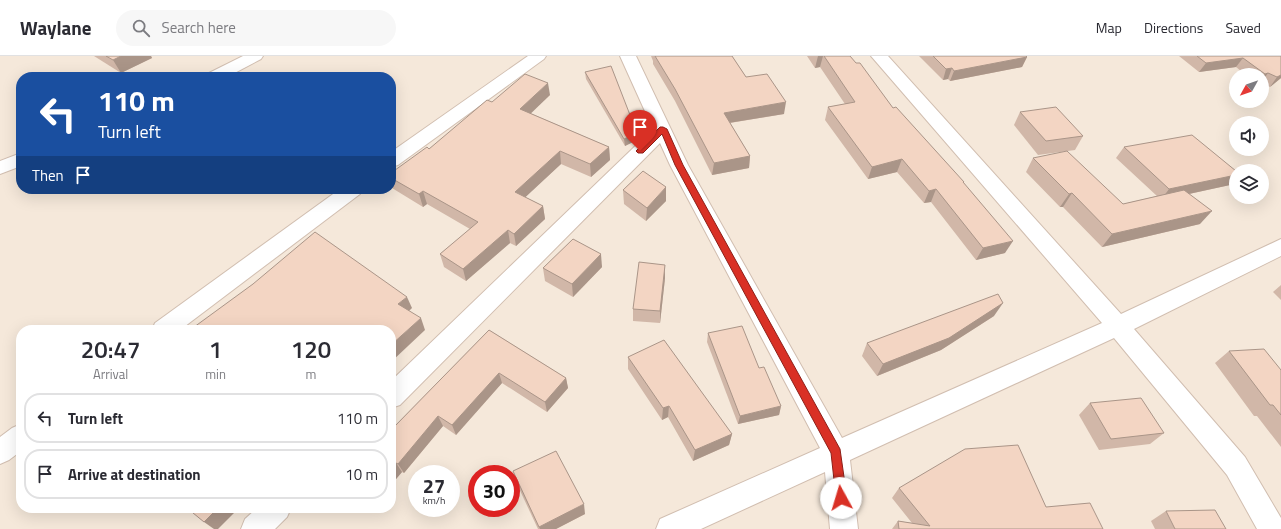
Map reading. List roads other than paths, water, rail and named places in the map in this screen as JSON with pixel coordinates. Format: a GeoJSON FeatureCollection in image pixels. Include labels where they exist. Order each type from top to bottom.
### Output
{"type":"FeatureCollection","features":[{"type":"Feature","properties":{"kind":"street"},"geometry":{"type":"LineString","coordinates":[[225,72],[255,56]]}},
{"type":"Feature","properties":{"kind":"street"},"geometry":{"type":"LineString","coordinates":[[396,158],[538,56]]}},
{"type":"Feature","properties":{"kind":"street"},"geometry":{"type":"LineString","coordinates":[[628,56],[679,165],[836,453],[844,529]]}},
{"type":"Feature","properties":{"kind":"street"},"geometry":{"type":"LineString","coordinates":[[879,56],[1118,326],[1236,466],[1272,529]]}},
{"type":"Feature","properties":{"kind":"street"},"geometry":{"type":"LineString","coordinates":[[396,392],[663,129]]}},
{"type":"Feature","properties":{"kind":"street"},"geometry":{"type":"LineString","coordinates":[[0,168],[16,161]]}},
{"type":"Feature","properties":{"kind":"street"},"geometry":{"type":"LineString","coordinates":[[170,325],[346,194]]}},
{"type":"Feature","properties":{"kind":"street"},"geometry":{"type":"LineString","coordinates":[[670,529],[1118,326],[1281,247]]}},
{"type":"Feature","properties":{"kind":"street"},"geometry":{"type":"LineString","coordinates":[[0,452],[16,440]]}},
{"type":"Feature","properties":{"kind":"street"},"geometry":{"type":"LineString","coordinates":[[255,529],[272,513]]}}]}
